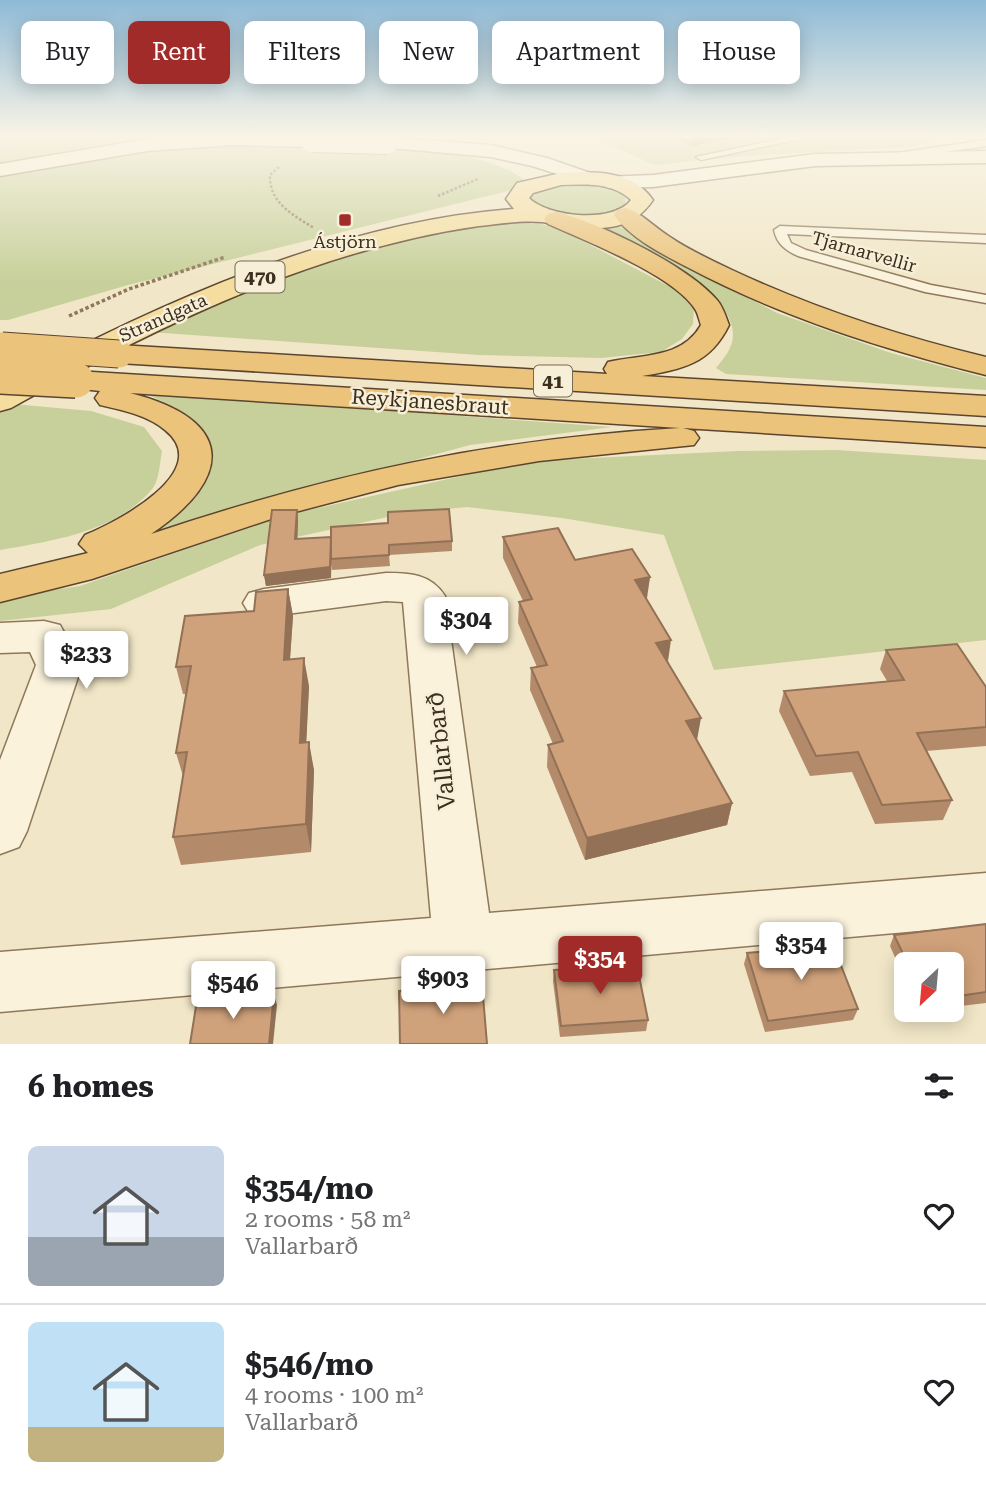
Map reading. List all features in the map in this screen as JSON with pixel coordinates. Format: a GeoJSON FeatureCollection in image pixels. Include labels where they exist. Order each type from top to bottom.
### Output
{"type":"FeatureCollection","features":[{"type":"Feature","properties":{"kind":"highway"},"geometry":{"type":"LineString","coordinates":[[632,211],[649,235],[679,253],[796,308],[877,336],[986,366]]}},
{"type":"Feature","properties":{"kind":"highway"},"geometry":{"type":"LineString","coordinates":[[430,373],[635,368],[679,358],[707,341],[714,331],[715,320],[700,295],[660,269],[548,217]]}},
{"type":"Feature","properties":{"kind":"highway","name":"Reykjanesbraut"},"geometry":{"type":"LineString","coordinates":[[3,371],[119,354],[986,406]]}},
{"type":"Feature","properties":{"kind":"highway"},"geometry":{"type":"LineString","coordinates":[[0,565],[44,560],[124,534],[166,505],[191,476],[195,452],[192,440],[170,417],[138,404],[70,384],[3,371]]}},
{"type":"Feature","properties":{"kind":"highway","name":"Reykjanesbraut"},"geometry":{"type":"LineString","coordinates":[[70,384],[986,437]]}},
{"type":"Feature","properties":{"kind":"highway"},"geometry":{"type":"LineString","coordinates":[[0,588],[41,581],[108,563],[304,497],[442,464],[585,444],[867,429]]}},
{"type":"Feature","properties":{"kind":"main road"},"geometry":{"type":"LineString","coordinates":[[530,186],[517,199],[520,205],[548,217]]}},
{"type":"Feature","properties":{"kind":"main road","name":"Strandgata"},"geometry":{"type":"LineString","coordinates":[[3,371],[91,330],[240,268],[327,240],[530,186]]}},
{"type":"Feature","properties":{"kind":"main road","name":"470"},"geometry":{"type":"LineString","coordinates":[[548,217],[595,221],[632,211],[642,200],[632,190],[619,186]]}},
{"type":"Feature","properties":{"kind":"main road","name":"Strandgata"},"geometry":{"type":"LineString","coordinates":[[3,371],[160,317],[306,261],[450,223],[510,215],[548,217]]}},
{"type":"Feature","properties":{"kind":"street"},"geometry":{"type":"LineString","coordinates":[[632,211],[723,186]]}},
{"type":"Feature","properties":{"kind":"street","name":"Vallarbarð"},"geometry":{"type":"LineString","coordinates":[[264,603],[386,587],[410,587],[424,596],[463,943]]}},
{"type":"Feature","properties":{"kind":"street"},"geometry":{"type":"LineString","coordinates":[[0,638],[44,636],[59,665],[0,831]]}},
{"type":"Feature","properties":{"kind":"street"},"geometry":{"type":"LineString","coordinates":[[0,982],[986,899]]}},
{"type":"Feature","properties":{"kind":"lane","name":"Tjarnarvellir"},"geometry":{"type":"LineString","coordinates":[[986,239],[780,230],[782,240],[802,253],[930,289],[986,299]]}},
{"type":"Feature","properties":{"kind":"path"},"geometry":{"type":"LineString","coordinates":[[268,186],[282,206],[317,230],[307,233]]}},
{"type":"Feature","properties":{"kind":"path"},"geometry":{"type":"LineString","coordinates":[[66,317],[129,289],[227,256]]}},
{"type":"Feature","properties":{"kind":"green space"},"geometry":{"type":"Polygon","coordinates":[[[0,186],[520,186],[512,190],[128,285],[8,320],[0,320],[0,186]]]}},
{"type":"Feature","properties":{"kind":"green space"},"geometry":{"type":"Polygon","coordinates":[[[558,186],[603,186],[615,189],[626,199],[625,205],[614,211],[602,215],[578,216],[530,202],[529,197],[533,192],[558,186]]]}},
{"type":"Feature","properties":{"kind":"green space"},"geometry":{"type":"Polygon","coordinates":[[[527,220],[560,229],[680,292],[694,307],[693,324],[682,339],[661,352],[601,358],[479,355],[149,332],[257,288],[367,249],[452,228],[527,220]]]}},
{"type":"Feature","properties":{"kind":"green space"},"geometry":{"type":"Polygon","coordinates":[[[616,223],[651,246],[777,313],[891,353],[986,378],[986,390],[726,374],[716,368],[733,340],[729,317],[716,300],[697,284],[650,256],[587,226],[616,223]]]}},
{"type":"Feature","properties":{"kind":"green space"},"geometry":{"type":"Polygon","coordinates":[[[144,393],[612,427],[470,445],[214,515],[143,541],[199,436],[175,407],[144,393]]]}},
{"type":"Feature","properties":{"kind":"green space"},"geometry":{"type":"Polygon","coordinates":[[[13,404],[91,411],[144,427],[162,451],[155,485],[138,503],[102,525],[62,538],[0,550],[0,411],[13,404]]]}},
{"type":"Feature","properties":{"kind":"green space"},"geometry":{"type":"Polygon","coordinates":[[[837,450],[986,460],[986,640],[714,670],[664,535],[562,518],[467,507],[406,513],[260,545],[111,609],[0,621],[0,598],[80,586],[282,516],[529,461],[738,451],[837,450]]]}},
{"type":"Feature","properties":{"kind":"building"},"geometry":{"type":"Polygon","coordinates":[[[449,509],[452,541],[389,545],[389,555],[331,559],[331,527],[388,523],[388,512],[449,509]]]}},
{"type":"Feature","properties":{"kind":"building"},"geometry":{"type":"Polygon","coordinates":[[[272,510],[297,510],[295,539],[331,537],[330,567],[264,575],[272,510]]]}},
{"type":"Feature","properties":{"kind":"building"},"geometry":{"type":"Polygon","coordinates":[[[558,528],[575,560],[632,549],[650,577],[635,580],[671,640],[656,643],[701,718],[686,721],[732,803],[587,838],[548,745],[563,741],[531,668],[547,665],[519,602],[532,599],[503,537],[558,528]]]}},
{"type":"Feature","properties":{"kind":"building"},"geometry":{"type":"Polygon","coordinates":[[[288,589],[284,660],[304,658],[300,743],[309,742],[306,824],[173,837],[187,752],[176,753],[191,666],[176,667],[185,616],[254,611],[256,592],[288,589]]]}},
{"type":"Feature","properties":{"kind":"building"},"geometry":{"type":"Polygon","coordinates":[[[957,644],[986,687],[986,727],[917,733],[952,800],[882,805],[858,752],[816,756],[784,691],[904,680],[886,650],[957,644]]]}},
{"type":"Feature","properties":{"kind":"building"},"geometry":{"type":"Polygon","coordinates":[[[986,924],[986,992],[964,995],[964,952],[902,952],[894,935],[986,924]]]}},
{"type":"Feature","properties":{"kind":"building"},"geometry":{"type":"Polygon","coordinates":[[[833,945],[858,1009],[768,1021],[747,953],[833,945]]]}},
{"type":"Feature","properties":{"kind":"building"},"geometry":{"type":"Polygon","coordinates":[[[637,966],[648,1020],[561,1026],[554,970],[637,966]]]}},
{"type":"Feature","properties":{"kind":"building"},"geometry":{"type":"Polygon","coordinates":[[[482,984],[487,1044],[400,1044],[399,991],[482,984]]]}},
{"type":"Feature","properties":{"kind":"building"},"geometry":{"type":"Polygon","coordinates":[[[274,994],[269,1044],[190,1044],[197,1000],[274,994]]]}},
{"type":"Feature","properties":{"kind":"place","name":"Ástjörn"},"geometry":{"type":"Point","coordinates":[345,220]}}]}
